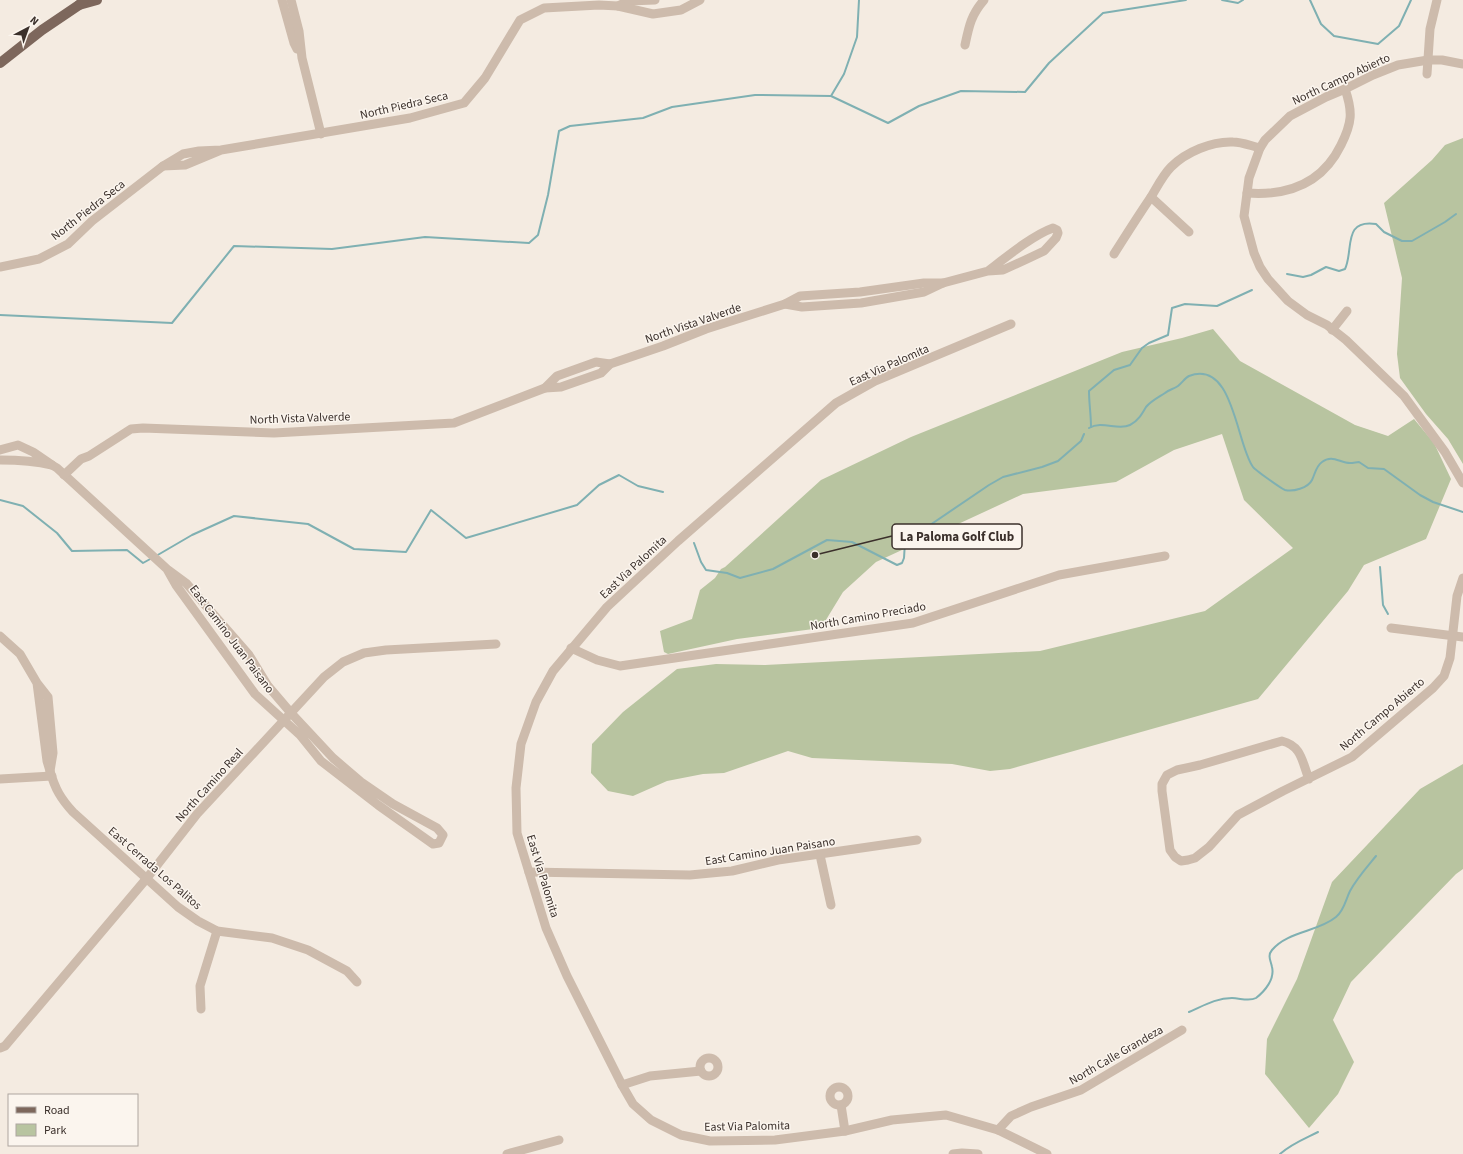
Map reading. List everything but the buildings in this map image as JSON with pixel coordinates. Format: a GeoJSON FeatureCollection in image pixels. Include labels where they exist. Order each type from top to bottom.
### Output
{"type":"FeatureCollection","features":[{"type":"Feature","properties":{"kind":"main road"},"geometry":{"type":"LineString","coordinates":[[0,63],[81,2],[97,0]]}},
{"type":"Feature","properties":{"kind":"street"},"geometry":{"type":"LineString","coordinates":[[282,0],[294,43],[302,58]]}},
{"type":"Feature","properties":{"kind":"street"},"geometry":{"type":"LineString","coordinates":[[291,0],[299,31],[302,58],[321,134]]}},
{"type":"Feature","properties":{"kind":"street","name":"North Piedra Seca"},"geometry":{"type":"LineString","coordinates":[[618,6],[628,1],[655,0]]}},
{"type":"Feature","properties":{"kind":"street","name":"North Piedra Seca"},"geometry":{"type":"LineString","coordinates":[[0,267],[39,259],[68,244],[92,220],[163,166],[183,154],[199,151],[222,150],[410,118],[464,103],[485,78],[520,20],[544,8],[599,5],[618,6],[653,14],[681,10],[700,0]]}},
{"type":"Feature","properties":{"kind":"street"},"geometry":{"type":"LineString","coordinates":[[965,45],[972,18],[984,0]]}},
{"type":"Feature","properties":{"kind":"street"},"geometry":{"type":"LineString","coordinates":[[1427,74],[1430,30],[1437,0]]}},
{"type":"Feature","properties":{"kind":"street","name":"North Campo Abierto"},"geometry":{"type":"LineString","coordinates":[[1463,64],[1442,60],[1428,60],[1398,65],[1373,74],[1290,116],[1265,140],[1260,148],[1249,178],[1244,216],[1252,246],[1260,267],[1268,280],[1288,301],[1307,315],[1327,325],[1346,340],[1404,396],[1445,452],[1463,483]]}},
{"type":"Feature","properties":{"kind":"street"},"geometry":{"type":"LineString","coordinates":[[1247,193],[1280,193],[1306,184],[1323,172],[1340,148],[1349,126],[1351,114],[1350,104],[1345,89]]}},
{"type":"Feature","properties":{"kind":"street"},"geometry":{"type":"LineString","coordinates":[[1114,254],[1170,167],[1179,160],[1208,146],[1223,143],[1234,142],[1260,148]]}},
{"type":"Feature","properties":{"kind":"street"},"geometry":{"type":"LineString","coordinates":[[1151,197],[1189,232]]}},
{"type":"Feature","properties":{"kind":"street","name":"North Vista Valverde"},"geometry":{"type":"LineString","coordinates":[[64,474],[81,458],[89,456],[131,429],[143,428],[274,433],[454,423],[545,388],[561,387],[601,373],[610,364],[663,346],[706,329],[785,304],[802,308],[861,302],[924,292],[943,283],[988,271],[1003,270],[1044,251],[1056,238],[1058,233],[1057,230],[1053,228],[1046,230],[988,271]]}},
{"type":"Feature","properties":{"kind":"street"},"geometry":{"type":"LineString","coordinates":[[1332,330],[1347,311]]}},
{"type":"Feature","properties":{"kind":"street","name":"East Via Palomita"},"geometry":{"type":"LineString","coordinates":[[1011,324],[875,381],[836,403],[678,541],[607,607],[553,671],[539,696],[521,744],[516,788],[517,833],[546,928],[567,976],[633,1104],[652,1120],[681,1135],[710,1141],[775,1140],[845,1131],[892,1120],[946,1115],[998,1130],[1047,1154]]}},
{"type":"Feature","properties":{"kind":"street","name":"East Camino Juan Paisano"},"geometry":{"type":"LineString","coordinates":[[0,450],[18,445],[33,452],[52,465],[64,474],[167,569],[186,583],[249,655],[268,686],[333,758],[361,782],[393,804],[437,828],[443,835],[439,843],[433,844],[411,830],[349,784],[321,761],[300,736],[255,694],[176,585],[167,569]]}},
{"type":"Feature","properties":{"kind":"street","name":"East Camino Juan Paisano"},"geometry":{"type":"LineString","coordinates":[[0,460],[38,462],[52,465]]}},
{"type":"Feature","properties":{"kind":"street","name":"North Camino Preciado"},"geometry":{"type":"LineString","coordinates":[[571,648],[597,660],[620,666],[823,637],[913,623],[1059,575],[1165,556]]}},
{"type":"Feature","properties":{"kind":"street","name":"North Campo Abierto"},"geometry":{"type":"LineString","coordinates":[[1309,779],[1299,751],[1291,740],[1274,742],[1200,765],[1163,774],[1162,791],[1170,850],[1175,857],[1176,862],[1195,858],[1209,847],[1238,815],[1283,791],[1309,779],[1352,757],[1433,688],[1444,676],[1450,658],[1457,596],[1463,578]]}},
{"type":"Feature","properties":{"kind":"street"},"geometry":{"type":"LineString","coordinates":[[1390,628],[1463,637]]}},
{"type":"Feature","properties":{"kind":"street","name":"East Cerrada Los Palitos"},"geometry":{"type":"LineString","coordinates":[[0,636],[20,654],[37,683],[47,760],[54,786],[73,812],[178,907],[198,920],[217,931],[272,938],[291,943],[340,967],[352,975],[358,982]]}},
{"type":"Feature","properties":{"kind":"street","name":"North Camino Real"},"geometry":{"type":"LineString","coordinates":[[0,1048],[5,1046],[147,878],[197,814],[283,720],[338,665],[356,656],[386,650],[496,644]]}},
{"type":"Feature","properties":{"kind":"street"},"geometry":{"type":"LineString","coordinates":[[0,779],[51,774]]}},
{"type":"Feature","properties":{"kind":"street","name":"East Camino Juan Paisano"},"geometry":{"type":"LineString","coordinates":[[529,872],[690,875],[732,871],[778,860],[917,840]]}},
{"type":"Feature","properties":{"kind":"street"},"geometry":{"type":"LineString","coordinates":[[820,855],[831,905]]}},
{"type":"Feature","properties":{"kind":"street"},"geometry":{"type":"LineString","coordinates":[[200,1008],[200,986],[217,931]]}},
{"type":"Feature","properties":{"kind":"street","name":"North Calle Grandeza"},"geometry":{"type":"LineString","coordinates":[[998,1130],[1011,1116],[1031,1107],[1081,1090],[1182,1030]]}},
{"type":"Feature","properties":{"kind":"street"},"geometry":{"type":"LineString","coordinates":[[622,1085],[650,1076],[701,1071]]}},
{"type":"Feature","properties":{"kind":"street"},"geometry":{"type":"LineString","coordinates":[[841,1105],[845,1131]]}},
{"type":"Feature","properties":{"kind":"street"},"geometry":{"type":"LineString","coordinates":[[507,1154],[559,1140]]}},
{"type":"Feature","properties":{"kind":"street"},"geometry":{"type":"LineString","coordinates":[[953,1154],[978,1154]]}},
{"type":"Feature","properties":{"kind":"green space"},"geometry":{"type":"Polygon","coordinates":[[[1463,138],[1463,464],[1448,439],[1426,414],[1400,378],[1397,354],[1402,278],[1384,203],[1432,160],[1445,145],[1463,138]]]}},
{"type":"Feature","properties":{"kind":"green space"},"geometry":{"type":"Polygon","coordinates":[[[1213,329],[1240,361],[1355,425],[1388,436],[1414,419],[1434,443],[1451,479],[1426,539],[1364,565],[1348,591],[1258,699],[1010,769],[990,771],[952,764],[812,758],[788,751],[724,773],[703,774],[667,781],[633,796],[608,791],[591,773],[592,744],[623,712],[677,669],[716,664],[765,665],[1040,651],[1205,611],[1293,548],[1244,500],[1222,434],[1174,450],[1116,482],[1023,494],[876,562],[843,592],[821,628],[737,639],[668,654],[664,652],[660,631],[692,619],[700,590],[715,578],[721,569],[821,480],[911,437],[1122,352],[1213,329]]]}},
{"type":"Feature","properties":{"kind":"green space"},"geometry":{"type":"Polygon","coordinates":[[[1463,764],[1463,869],[1456,874],[1351,982],[1333,1020],[1354,1062],[1338,1094],[1309,1128],[1265,1074],[1267,1039],[1297,979],[1332,882],[1420,789],[1463,764]]]}},
{"type":"Feature","properties":{"kind":"waterway"},"geometry":{"type":"LineString","coordinates":[[0,315],[172,323],[234,246],[332,249],[425,237],[529,243],[538,235],[548,195],[559,131],[570,126],[643,118],[672,107],[755,95],[831,96],[844,74],[857,37],[859,0]]}},
{"type":"Feature","properties":{"kind":"waterway"},"geometry":{"type":"LineString","coordinates":[[831,96],[888,123],[919,106],[961,91],[1025,92],[1049,63],[1103,13],[1186,0]]}},
{"type":"Feature","properties":{"kind":"waterway"},"geometry":{"type":"LineString","coordinates":[[1222,0],[1238,3],[1243,0]]}},
{"type":"Feature","properties":{"kind":"waterway"},"geometry":{"type":"LineString","coordinates":[[1310,0],[1321,24],[1334,36],[1378,44],[1399,26],[1411,0]]}},
{"type":"Feature","properties":{"kind":"waterway"},"geometry":{"type":"LineString","coordinates":[[1287,274],[1303,277],[1311,275],[1326,267],[1339,271],[1345,269],[1348,261],[1351,238],[1358,226],[1365,224],[1376,224],[1384,232],[1402,241],[1412,241],[1456,214]]}},
{"type":"Feature","properties":{"kind":"waterway"},"geometry":{"type":"LineString","coordinates":[[1091,427],[1089,391],[1114,370],[1130,365],[1142,348],[1149,343],[1168,335],[1172,308],[1185,304],[1217,306],[1252,290]]}},
{"type":"Feature","properties":{"kind":"waterway"},"geometry":{"type":"LineString","coordinates":[[1089,428],[1099,425],[1120,427],[1130,425],[1138,419],[1150,403],[1178,386],[1189,376],[1204,374],[1216,380],[1225,391],[1232,406],[1247,456],[1253,467],[1285,490],[1296,490],[1310,483],[1318,466],[1326,460],[1333,459],[1346,463],[1359,462],[1368,468],[1384,469],[1420,495],[1433,502],[1463,512]]}},
{"type":"Feature","properties":{"kind":"waterway"},"geometry":{"type":"LineString","coordinates":[[694,543],[701,562],[706,570],[727,573],[740,578],[773,569],[827,540],[852,542],[897,565],[902,563],[904,558],[905,542],[1003,477],[1042,467],[1058,461],[1081,441],[1084,434]]}},
{"type":"Feature","properties":{"kind":"waterway"},"geometry":{"type":"LineString","coordinates":[[156,556],[192,535],[234,516],[308,524],[354,549],[406,552],[431,510],[466,538],[577,505],[599,485],[619,475],[638,486],[663,492]]}},
{"type":"Feature","properties":{"kind":"waterway"},"geometry":{"type":"LineString","coordinates":[[0,500],[23,506],[57,533],[72,551],[127,550],[143,563],[152,558]]}},
{"type":"Feature","properties":{"kind":"waterway"},"geometry":{"type":"LineString","coordinates":[[1380,567],[1383,605],[1388,614]]}},
{"type":"Feature","properties":{"kind":"waterway"},"geometry":{"type":"LineString","coordinates":[[1189,1012],[1220,999],[1232,998],[1250,1000],[1256,998],[1263,992],[1271,980],[1273,971],[1270,956],[1272,950],[1286,939],[1321,926],[1336,917],[1343,908],[1350,891],[1376,856]]}},
{"type":"Feature","properties":{"kind":"waterway"},"geometry":{"type":"LineString","coordinates":[[1280,1154],[1293,1144],[1318,1132]]}},
{"type":"Feature","properties":{"kind":"place","name":"La Paloma Golf Club"},"geometry":{"type":"Point","coordinates":[815,555]}}]}
